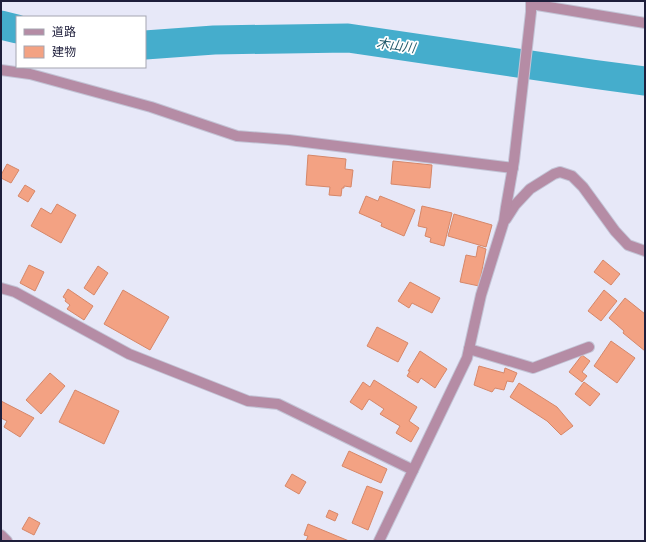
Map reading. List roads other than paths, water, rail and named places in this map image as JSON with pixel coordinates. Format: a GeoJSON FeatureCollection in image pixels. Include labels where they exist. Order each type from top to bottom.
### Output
{"type":"FeatureCollection","features":[{"type":"Feature","properties":{"kind":"street"},"geometry":{"type":"LineString","coordinates":[[379,541],[468,358],[481,295],[504,221],[513,165],[531,5],[645,23]]}},
{"type":"Feature","properties":{"kind":"street"},"geometry":{"type":"LineString","coordinates":[[1,70],[30,74],[151,107],[237,136],[289,140],[513,165]]}},
{"type":"Feature","properties":{"kind":"street"},"geometry":{"type":"LineString","coordinates":[[504,221],[515,205],[530,189],[554,174],[560,172],[572,176],[583,187],[615,231],[628,246],[645,251]]}},
{"type":"Feature","properties":{"kind":"street"},"geometry":{"type":"LineString","coordinates":[[1,288],[15,292],[128,354],[248,401],[278,404],[413,470]]}},
{"type":"Feature","properties":{"kind":"street"},"geometry":{"type":"LineString","coordinates":[[469,350],[533,368],[589,347]]}},
{"type":"Feature","properties":{"kind":"street"},"geometry":{"type":"LineString","coordinates":[[1,535],[7,541]]}},
{"type":"Feature","properties":{"kind":"waterway","name":"木山川"},"geometry":{"type":"LineString","coordinates":[[1,25],[16,29]]}},
{"type":"Feature","properties":{"kind":"waterway","name":"木山川"},"geometry":{"type":"LineString","coordinates":[[146,45],[214,40],[348,38],[645,81]]}}]}
